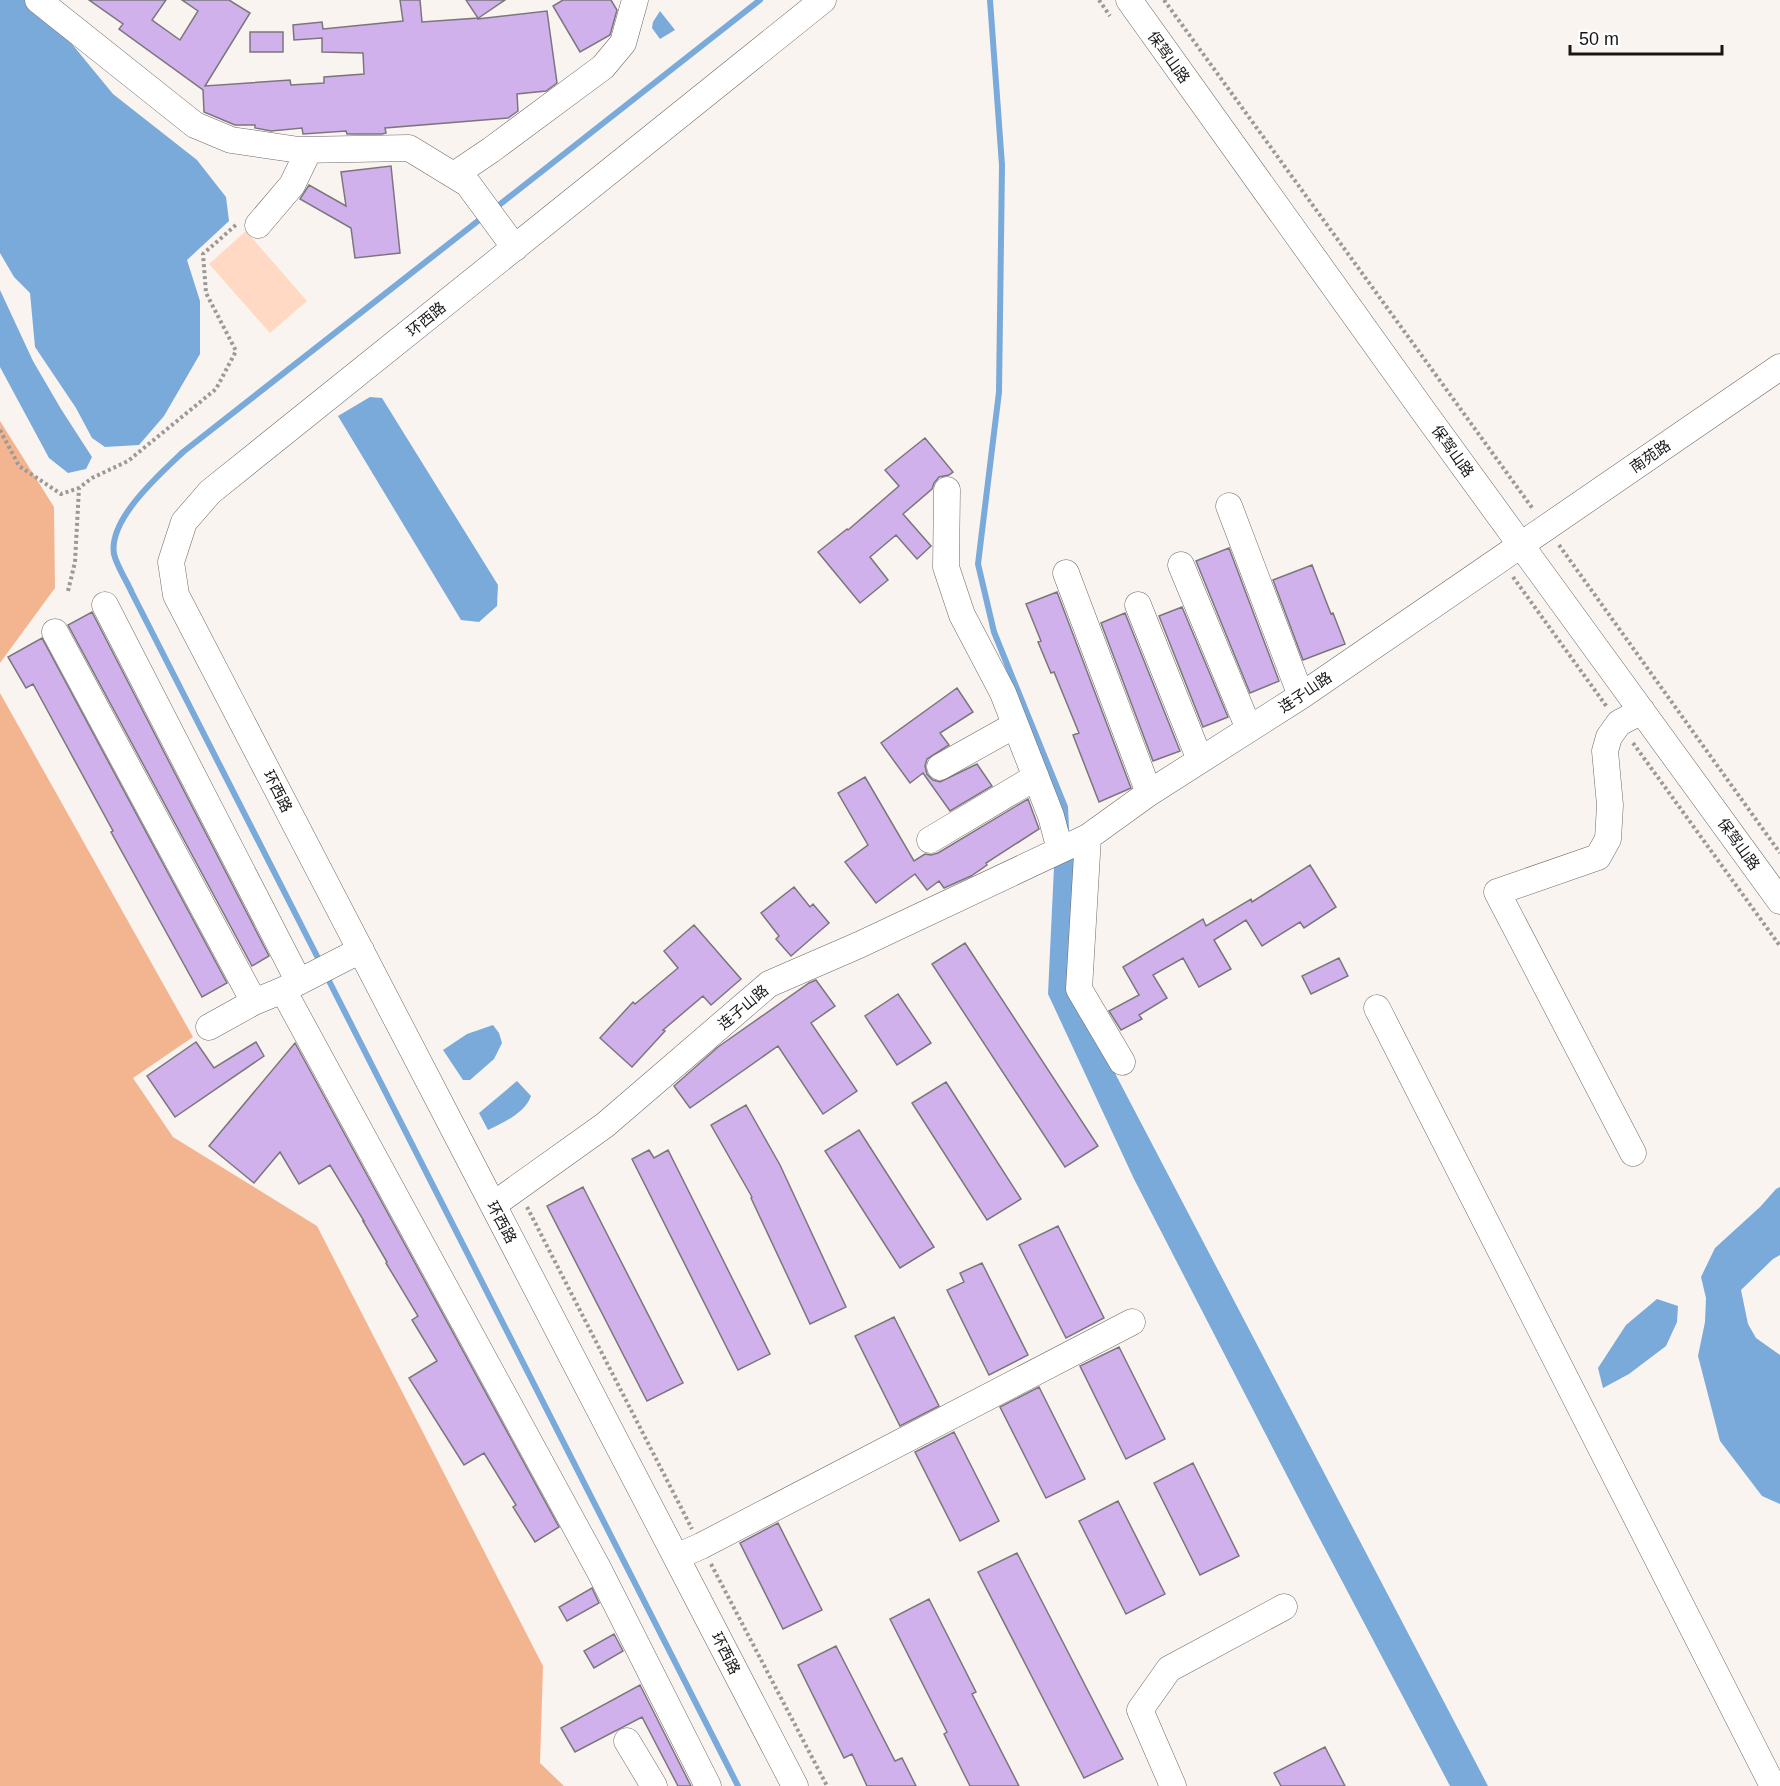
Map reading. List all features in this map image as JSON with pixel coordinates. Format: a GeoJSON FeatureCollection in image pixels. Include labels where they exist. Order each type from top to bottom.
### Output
{"type":"FeatureCollection","features":[{"type":"Feature","properties":{"kind":"street"},"geometry":{"type":"LineString","coordinates":[[38,0],[195,125],[231,140],[309,150],[409,148],[461,179],[515,248]]}},
{"type":"Feature","properties":{"kind":"street"},"geometry":{"type":"LineString","coordinates":[[461,179],[491,150],[603,67],[623,43],[635,0]]}},
{"type":"Feature","properties":{"kind":"street","name":"环西路"},"geometry":{"type":"LineString","coordinates":[[787,1783],[676,1557],[176,595],[171,562],[184,522],[210,492],[824,0]]}},
{"type":"Feature","properties":{"kind":"street","name":"保驾山路"},"geometry":{"type":"LineString","coordinates":[[1129,0],[1780,901]]}},
{"type":"Feature","properties":{"kind":"street"},"geometry":{"type":"LineString","coordinates":[[258,225],[292,184],[309,150]]}},
{"type":"Feature","properties":{"kind":"street","name":"南苑路"},"geometry":{"type":"LineString","coordinates":[[1521,544],[1780,367]]}},
{"type":"Feature","properties":{"kind":"street"},"geometry":{"type":"LineString","coordinates":[[947,490],[946,567],[962,615],[1003,693],[1051,816],[1060,850]]}},
{"type":"Feature","properties":{"kind":"street"},"geometry":{"type":"LineString","coordinates":[[1229,506],[1301,696]]}},
{"type":"Feature","properties":{"kind":"street","name":"连子山路"},"geometry":{"type":"LineString","coordinates":[[492,1205],[605,1125],[769,984],[859,945],[1088,837],[1149,793],[1301,696],[1521,544]]}},
{"type":"Feature","properties":{"kind":"street"},"geometry":{"type":"LineString","coordinates":[[1181,565],[1249,729]]}},
{"type":"Feature","properties":{"kind":"street"},"geometry":{"type":"LineString","coordinates":[[1066,573],[1149,793]]}},
{"type":"Feature","properties":{"kind":"street"},"geometry":{"type":"LineString","coordinates":[[105,605],[708,1786]]}},
{"type":"Feature","properties":{"kind":"street"},"geometry":{"type":"LineString","coordinates":[[1138,605],[1200,760]]}},
{"type":"Feature","properties":{"kind":"street"},"geometry":{"type":"LineString","coordinates":[[55,632],[254,1002]]}},
{"type":"Feature","properties":{"kind":"street"},"geometry":{"type":"LineString","coordinates":[[1633,1153],[1497,892],[1598,857],[1608,839],[1610,805],[1605,751],[1619,723],[1641,711]]}},
{"type":"Feature","properties":{"kind":"street"},"geometry":{"type":"LineString","coordinates":[[940,767],[1015,725]]}},
{"type":"Feature","properties":{"kind":"street"},"geometry":{"type":"LineString","coordinates":[[930,840],[1036,777]]}},
{"type":"Feature","properties":{"kind":"street"},"geometry":{"type":"LineString","coordinates":[[1088,837],[1078,989],[1122,1062]]}},
{"type":"Feature","properties":{"kind":"street"},"geometry":{"type":"LineString","coordinates":[[210,1027],[254,1002],[361,951]]}},
{"type":"Feature","properties":{"kind":"street"},"geometry":{"type":"LineString","coordinates":[[1377,1008],[1773,1786]]}},
{"type":"Feature","properties":{"kind":"street"},"geometry":{"type":"LineString","coordinates":[[676,1557],[1132,1322]]}},
{"type":"Feature","properties":{"kind":"street"},"geometry":{"type":"LineString","coordinates":[[1173,1786],[1140,1710],[1169,1669],[1284,1607]]}},
{"type":"Feature","properties":{"kind":"street"},"geometry":{"type":"LineString","coordinates":[[627,1741],[654,1786]]}},
{"type":"Feature","properties":{"kind":"path"},"geometry":{"type":"LineString","coordinates":[[1164,0],[1780,853]]}},
{"type":"Feature","properties":{"kind":"path"},"geometry":{"type":"LineString","coordinates":[[0,430],[19,466],[61,494],[79,488],[92,478],[128,461],[216,389],[236,351],[206,293],[203,254],[245,218],[258,225]]}},
{"type":"Feature","properties":{"kind":"path"},"geometry":{"type":"LineString","coordinates":[[68,591],[75,562],[79,488]]}},
{"type":"Feature","properties":{"kind":"path"},"geometry":{"type":"LineString","coordinates":[[520,1185],[522,1198],[827,1786]]}},
{"type":"Feature","properties":{"kind":"shaded area"},"geometry":{"type":"Polygon","coordinates":[[[246,231],[307,301],[270,333],[209,264],[246,231]]]}},
{"type":"Feature","properties":{"kind":"shaded area"},"geometry":{"type":"Polygon","coordinates":[[[0,421],[54,507],[55,588],[0,663],[0,421]]]}},
{"type":"Feature","properties":{"kind":"shaded area"},"geometry":{"type":"Polygon","coordinates":[[[0,693],[193,1037],[133,1078],[173,1137],[317,1226],[543,1666],[540,1763],[564,1786],[0,1786],[0,693]]]}},
{"type":"Feature","properties":{"kind":"water"},"geometry":{"type":"Polygon","coordinates":[[[0,0],[29,0],[39,4],[113,94],[197,160],[226,197],[229,221],[187,260],[200,301],[200,354],[164,416],[139,445],[105,447],[92,438],[76,408],[35,347],[30,293],[14,277],[0,253],[0,0]]]}},
{"type":"Feature","properties":{"kind":"water"},"geometry":{"type":"Polygon","coordinates":[[[660,11],[675,30],[660,39],[652,28],[660,11]]]}},
{"type":"Feature","properties":{"kind":"water"},"geometry":{"type":"Polygon","coordinates":[[[0,290],[33,361],[92,457],[86,469],[68,473],[49,458],[0,367],[0,290]]]}},
{"type":"Feature","properties":{"kind":"water"},"geometry":{"type":"Polygon","coordinates":[[[370,397],[382,398],[498,585],[497,606],[479,622],[461,620],[338,416],[370,397]]]}},
{"type":"Feature","properties":{"kind":"water"},"geometry":{"type":"Polygon","coordinates":[[[1089,851],[1072,991],[1488,1786],[1450,1786],[1134,1179],[1048,994],[1054,867],[1089,851]]]}},
{"type":"Feature","properties":{"kind":"water"},"geometry":{"type":"Polygon","coordinates":[[[493,1025],[502,1043],[494,1059],[470,1080],[463,1080],[443,1050],[467,1034],[493,1025]]]}},
{"type":"Feature","properties":{"kind":"water"},"geometry":{"type":"Polygon","coordinates":[[[517,1081],[531,1096],[528,1102],[513,1117],[488,1130],[479,1113],[517,1081]]]}},
{"type":"Feature","properties":{"kind":"water"},"geometry":{"type":"Polygon","coordinates":[[[1780,1187],[1780,1255],[1741,1290],[1748,1324],[1756,1338],[1780,1355],[1780,1504],[1762,1496],[1720,1441],[1698,1356],[1705,1322],[1706,1298],[1701,1277],[1715,1248],[1780,1187]]]}},
{"type":"Feature","properties":{"kind":"water"},"geometry":{"type":"Polygon","coordinates":[[[1657,1299],[1678,1306],[1677,1322],[1666,1346],[1629,1374],[1603,1388],[1598,1368],[1626,1325],[1657,1299]]]}},
{"type":"Feature","properties":{"kind":"building"},"geometry":{"type":"Polygon","coordinates":[[[89,0],[166,0],[152,20],[180,40],[198,11],[182,0],[229,0],[250,13],[205,86],[290,80],[291,85],[324,83],[324,77],[364,74],[363,53],[322,52],[322,38],[294,40],[293,25],[322,22],[323,29],[403,21],[400,0],[420,0],[422,22],[478,18],[466,0],[505,0],[477,19],[547,11],[557,83],[546,91],[517,94],[518,111],[508,118],[385,128],[386,133],[382,134],[347,134],[346,131],[303,134],[302,128],[271,131],[255,128],[255,125],[235,125],[204,112],[203,90],[119,29],[123,24],[89,0]]]}},
{"type":"Feature","properties":{"kind":"building"},"geometry":{"type":"Polygon","coordinates":[[[563,0],[611,0],[617,10],[610,35],[580,52],[553,6],[563,0]]]}},
{"type":"Feature","properties":{"kind":"building"},"geometry":{"type":"Polygon","coordinates":[[[250,32],[283,32],[283,52],[250,52],[250,32]]]}},
{"type":"Feature","properties":{"kind":"building"},"geometry":{"type":"Polygon","coordinates":[[[391,166],[400,253],[355,258],[351,228],[300,199],[309,185],[346,206],[341,172],[391,166]]]}},
{"type":"Feature","properties":{"kind":"building"},"geometry":{"type":"Polygon","coordinates":[[[925,438],[953,472],[939,477],[932,489],[903,514],[931,546],[917,559],[896,535],[870,557],[888,580],[860,603],[818,552],[848,530],[899,486],[885,470],[925,438]]]}},
{"type":"Feature","properties":{"kind":"building"},"geometry":{"type":"Polygon","coordinates":[[[1229,548],[1279,681],[1250,693],[1196,561],[1229,548]]]}},
{"type":"Feature","properties":{"kind":"building"},"geometry":{"type":"Polygon","coordinates":[[[1312,565],[1345,644],[1303,660],[1273,580],[1312,565]]]}},
{"type":"Feature","properties":{"kind":"building"},"geometry":{"type":"Polygon","coordinates":[[[1057,592],[1131,788],[1099,802],[1073,735],[1079,733],[1054,672],[1051,673],[1038,642],[1041,641],[1026,604],[1057,592]]]}},
{"type":"Feature","properties":{"kind":"building"},"geometry":{"type":"Polygon","coordinates":[[[1182,607],[1228,717],[1203,727],[1159,616],[1182,607]]]}},
{"type":"Feature","properties":{"kind":"building"},"geometry":{"type":"Polygon","coordinates":[[[92,612],[269,956],[252,966],[68,625],[92,612]]]}},
{"type":"Feature","properties":{"kind":"building"},"geometry":{"type":"Polygon","coordinates":[[[1125,613],[1180,751],[1153,761],[1101,623],[1125,613]]]}},
{"type":"Feature","properties":{"kind":"building"},"geometry":{"type":"Polygon","coordinates":[[[42,638],[227,983],[202,997],[33,684],[26,688],[8,657],[42,638]]]}},
{"type":"Feature","properties":{"kind":"building"},"geometry":{"type":"Polygon","coordinates":[[[957,688],[973,712],[940,733],[949,745],[927,759],[925,766],[927,774],[933,780],[940,782],[977,764],[992,786],[950,811],[923,773],[910,783],[881,743],[957,688]]]}},
{"type":"Feature","properties":{"kind":"building"},"geometry":{"type":"Polygon","coordinates":[[[865,777],[914,861],[925,854],[938,853],[1028,799],[1039,829],[986,863],[987,865],[971,876],[944,888],[939,881],[927,890],[915,874],[876,903],[845,862],[868,845],[838,793],[865,777]]]}},
{"type":"Feature","properties":{"kind":"building"},"geometry":{"type":"Polygon","coordinates":[[[1310,865],[1336,907],[1304,928],[1300,922],[1262,946],[1246,920],[1214,940],[1231,969],[1199,987],[1183,958],[1153,975],[1167,998],[1139,1015],[1142,1019],[1121,1030],[1109,1011],[1139,995],[1123,967],[1203,919],[1206,926],[1251,899],[1252,902],[1310,865]]]}},
{"type":"Feature","properties":{"kind":"building"},"geometry":{"type":"Polygon","coordinates":[[[794,887],[810,907],[813,904],[829,923],[791,956],[776,939],[779,936],[761,913],[794,887]]]}},
{"type":"Feature","properties":{"kind":"building"},"geometry":{"type":"Polygon","coordinates":[[[694,925],[741,979],[711,1005],[703,996],[663,1030],[665,1031],[632,1067],[600,1038],[633,1002],[635,1004],[678,968],[664,951],[694,925]]]}},
{"type":"Feature","properties":{"kind":"building"},"geometry":{"type":"Polygon","coordinates":[[[965,943],[1098,1146],[1065,1167],[932,964],[965,943]]]}},
{"type":"Feature","properties":{"kind":"building"},"geometry":{"type":"Polygon","coordinates":[[[1339,958],[1348,976],[1311,994],[1302,976],[1339,958]]]}},
{"type":"Feature","properties":{"kind":"building"},"geometry":{"type":"Polygon","coordinates":[[[816,980],[835,1006],[811,1023],[857,1091],[823,1114],[778,1046],[690,1108],[674,1086],[718,1047],[816,980]]]}},
{"type":"Feature","properties":{"kind":"building"},"geometry":{"type":"Polygon","coordinates":[[[898,994],[931,1043],[897,1065],[865,1016],[898,994]]]}},
{"type":"Feature","properties":{"kind":"building"},"geometry":{"type":"Polygon","coordinates":[[[196,1042],[214,1068],[256,1042],[264,1056],[175,1117],[147,1076],[196,1042]]]}},
{"type":"Feature","properties":{"kind":"building"},"geometry":{"type":"Polygon","coordinates":[[[295,1043],[559,1527],[535,1542],[513,1507],[516,1505],[484,1453],[464,1465],[409,1378],[437,1361],[412,1320],[418,1316],[330,1165],[299,1184],[280,1152],[254,1183],[209,1146],[295,1043]]]}},
{"type":"Feature","properties":{"kind":"building"},"geometry":{"type":"Polygon","coordinates":[[[946,1082],[1021,1199],[987,1220],[912,1103],[946,1082]]]}},
{"type":"Feature","properties":{"kind":"building"},"geometry":{"type":"Polygon","coordinates":[[[746,1105],[780,1165],[846,1307],[810,1324],[752,1197],[711,1125],[746,1105]]]}},
{"type":"Feature","properties":{"kind":"building"},"geometry":{"type":"Polygon","coordinates":[[[859,1130],[934,1247],[900,1268],[825,1151],[859,1130]]]}},
{"type":"Feature","properties":{"kind":"building"},"geometry":{"type":"Polygon","coordinates":[[[649,1150],[654,1158],[668,1150],[770,1354],[738,1370],[632,1159],[649,1150]]]}},
{"type":"Feature","properties":{"kind":"building"},"geometry":{"type":"Polygon","coordinates":[[[583,1187],[683,1383],[647,1401],[547,1206],[583,1187]]]}},
{"type":"Feature","properties":{"kind":"building"},"geometry":{"type":"Polygon","coordinates":[[[1058,1226],[1104,1318],[1066,1338],[1019,1245],[1058,1226]]]}},
{"type":"Feature","properties":{"kind":"building"},"geometry":{"type":"Polygon","coordinates":[[[982,1263],[1028,1355],[989,1375],[947,1290],[964,1282],[960,1273],[982,1263]]]}},
{"type":"Feature","properties":{"kind":"building"},"geometry":{"type":"Polygon","coordinates":[[[894,1317],[939,1406],[900,1426],[855,1336],[894,1317]]]}},
{"type":"Feature","properties":{"kind":"building"},"geometry":{"type":"Polygon","coordinates":[[[1119,1347],[1165,1439],[1126,1459],[1080,1366],[1119,1347]]]}},
{"type":"Feature","properties":{"kind":"building"},"geometry":{"type":"Polygon","coordinates":[[[1039,1387],[1085,1479],[1046,1498],[1000,1407],[1039,1387]]]}},
{"type":"Feature","properties":{"kind":"building"},"geometry":{"type":"Polygon","coordinates":[[[954,1432],[999,1521],[960,1541],[915,1452],[954,1432]]]}},
{"type":"Feature","properties":{"kind":"building"},"geometry":{"type":"Polygon","coordinates":[[[1193,1463],[1239,1556],[1200,1575],[1154,1483],[1193,1463]]]}},
{"type":"Feature","properties":{"kind":"building"},"geometry":{"type":"Polygon","coordinates":[[[1118,1501],[1165,1594],[1126,1614],[1079,1521],[1118,1501]]]}},
{"type":"Feature","properties":{"kind":"building"},"geometry":{"type":"Polygon","coordinates":[[[778,1523],[822,1610],[783,1629],[740,1543],[778,1523]]]}},
{"type":"Feature","properties":{"kind":"building"},"geometry":{"type":"Polygon","coordinates":[[[1017,1553],[1123,1759],[1084,1778],[978,1572],[1017,1553]]]}},
{"type":"Feature","properties":{"kind":"building"},"geometry":{"type":"Polygon","coordinates":[[[592,1588],[599,1603],[567,1621],[559,1607],[592,1588]]]}},
{"type":"Feature","properties":{"kind":"building"},"geometry":{"type":"Polygon","coordinates":[[[929,1599],[976,1692],[972,1694],[1019,1786],[970,1786],[944,1734],[947,1732],[890,1619],[929,1599]]]}},
{"type":"Feature","properties":{"kind":"building"},"geometry":{"type":"Polygon","coordinates":[[[614,1634],[623,1651],[594,1668],[584,1651],[614,1634]]]}},
{"type":"Feature","properties":{"kind":"building"},"geometry":{"type":"Polygon","coordinates":[[[836,1646],[895,1761],[902,1758],[916,1786],[867,1786],[852,1754],[844,1758],[798,1665],[836,1646]]]}},
{"type":"Feature","properties":{"kind":"building"},"geometry":{"type":"Polygon","coordinates":[[[640,1685],[691,1786],[678,1786],[642,1717],[575,1752],[561,1728],[640,1685]]]}},
{"type":"Feature","properties":{"kind":"building"},"geometry":{"type":"Polygon","coordinates":[[[1325,1747],[1345,1786],[1281,1786],[1274,1773],[1325,1747]]]}},
{"type":"Feature","properties":{"kind":"waterway"},"geometry":{"type":"LineString","coordinates":[[494,209],[760,0]]}},
{"type":"Feature","properties":{"kind":"waterway"},"geometry":{"type":"LineString","coordinates":[[990,0],[1002,165],[999,392],[978,564],[994,632],[1065,807],[1066,828]]}},
{"type":"Feature","properties":{"kind":"waterway"},"geometry":{"type":"LineString","coordinates":[[321,964],[120,569],[114,554],[114,540],[127,512],[150,484],[183,452],[483,217]]}},
{"type":"Feature","properties":{"kind":"waterway"},"geometry":{"type":"LineString","coordinates":[[325,973],[738,1786]]}}]}
